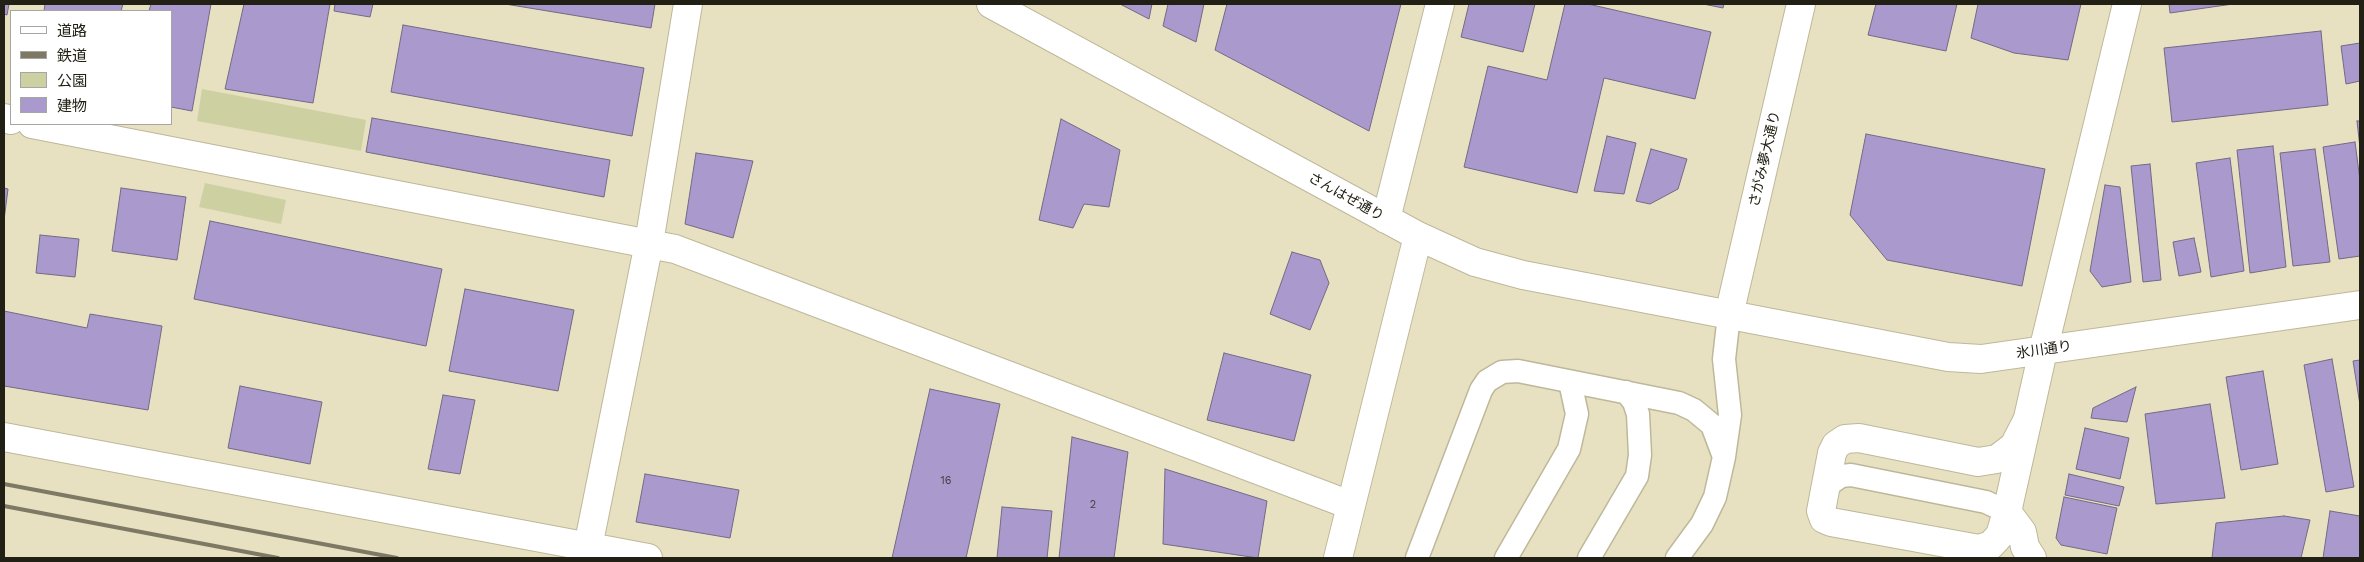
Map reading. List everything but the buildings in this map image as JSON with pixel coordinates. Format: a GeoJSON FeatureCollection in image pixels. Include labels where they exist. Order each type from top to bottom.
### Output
{"type":"FeatureCollection","features":[{"type":"Feature","properties":{"kind":"street"},"geometry":{"type":"LineString","coordinates":[[588,547],[648,243],[688,4]]}},
{"type":"Feature","properties":{"kind":"street","name":"さんはぜ通り"},"geometry":{"type":"LineString","coordinates":[[991,4],[1386,220],[1474,262],[1523,275],[1729,315]]}},
{"type":"Feature","properties":{"kind":"street"},"geometry":{"type":"LineString","coordinates":[[1386,220],[1440,4]]}},
{"type":"Feature","properties":{"kind":"street","name":"さがみ夢大通り"},"geometry":{"type":"LineString","coordinates":[[1729,315],[1801,4]]}},
{"type":"Feature","properties":{"kind":"street"},"geometry":{"type":"LineString","coordinates":[[2028,419],[2014,446],[1997,459],[1978,462],[1858,438],[1845,439],[1836,446],[1832,453],[1821,512],[1824,519],[1831,522],[1966,548],[1979,549],[1991,545],[2000,535],[2007,512],[2028,419],[2043,351],[2127,4]]}},
{"type":"Feature","properties":{"kind":"street"},"geometry":{"type":"LineString","coordinates":[[37,125],[675,249],[1350,504]]}},
{"type":"Feature","properties":{"kind":"street"},"geometry":{"type":"LineString","coordinates":[[1338,558],[1418,236]]}},
{"type":"Feature","properties":{"kind":"street","name":"氷川通り"},"geometry":{"type":"LineString","coordinates":[[1729,315],[1948,357],[1981,359],[2360,304]]}},
{"type":"Feature","properties":{"kind":"street"},"geometry":{"type":"LineString","coordinates":[[4,437],[648,558]]}},
{"type":"Feature","properties":{"kind":"street"},"geometry":{"type":"LineString","coordinates":[[2007,512],[2022,532],[2025,547],[2032,558]]}},
{"type":"Feature","properties":{"kind":"lane"},"geometry":{"type":"LineString","coordinates":[[1677,558],[1702,524],[1715,497],[1724,457],[1730,415],[1724,359],[1729,315]]}},
{"type":"Feature","properties":{"kind":"lane"},"geometry":{"type":"LineString","coordinates":[[1417,558],[1481,390],[1487,381],[1502,372],[1518,372],[1678,403],[1694,410],[1712,425],[1724,457]]}},
{"type":"Feature","properties":{"kind":"lane"},"geometry":{"type":"LineString","coordinates":[[1506,558],[1569,449],[1577,414],[1570,382]]}},
{"type":"Feature","properties":{"kind":"lane"},"geometry":{"type":"LineString","coordinates":[[1589,558],[1637,476],[1641,446],[1638,414],[1634,402],[1626,392]]}},
{"type":"Feature","properties":{"kind":"lane"},"geometry":{"type":"LineString","coordinates":[[1824,488],[1841,476],[1851,475],[1986,502],[2007,512]]}},
{"type":"Feature","properties":{"kind":"green space"},"geometry":{"type":"Polygon","coordinates":[[[202,89],[366,120],[361,151],[197,121],[202,89]]]}},
{"type":"Feature","properties":{"kind":"green space"},"geometry":{"type":"Polygon","coordinates":[[[205,183],[286,200],[281,224],[199,207],[205,183]]]}},
{"type":"Feature","properties":{"kind":"railway"},"geometry":{"type":"LineString","coordinates":[[4,484],[397,558]]}},
{"type":"Feature","properties":{"kind":"railway"},"geometry":{"type":"LineString","coordinates":[[4,506],[278,558]]}}]}
